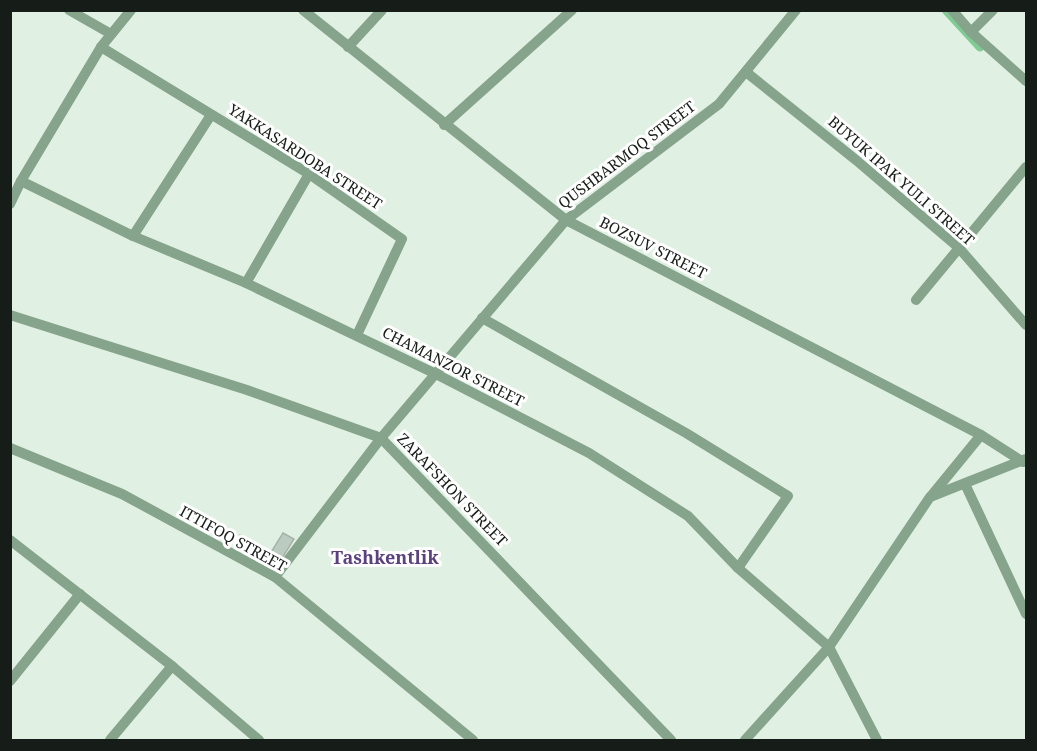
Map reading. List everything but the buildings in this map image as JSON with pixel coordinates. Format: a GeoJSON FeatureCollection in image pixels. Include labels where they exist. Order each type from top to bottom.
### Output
{"type":"FeatureCollection","features":[{"type":"Feature","properties":{"kind":"street"},"geometry":{"type":"LineString","coordinates":[[69,10],[111,34]]}},
{"type":"Feature","properties":{"kind":"street"},"geometry":{"type":"LineString","coordinates":[[11,200],[101,47],[132,10]]}},
{"type":"Feature","properties":{"kind":"street","name":"BOZSUV STREET"},"geometry":{"type":"LineString","coordinates":[[303,10],[444,125],[566,220],[981,435],[1024,460]]}},
{"type":"Feature","properties":{"kind":"street"},"geometry":{"type":"LineString","coordinates":[[348,47],[382,10]]}},
{"type":"Feature","properties":{"kind":"street"},"geometry":{"type":"LineString","coordinates":[[444,125],[572,10]]}},
{"type":"Feature","properties":{"kind":"street","name":"QUSHBARMOQ STREET"},"geometry":{"type":"LineString","coordinates":[[275,577],[381,438],[566,220],[719,104],[796,10]]}},
{"type":"Feature","properties":{"kind":"street"},"geometry":{"type":"LineString","coordinates":[[952,10],[971,32],[1026,81]]}},
{"type":"Feature","properties":{"kind":"street"},"geometry":{"type":"LineString","coordinates":[[971,32],[993,10]]}},
{"type":"Feature","properties":{"kind":"street","name":"YAKKASARDOBA STREET"},"geometry":{"type":"LineString","coordinates":[[101,47],[309,174],[402,239],[357,334]]}},
{"type":"Feature","properties":{"kind":"street","name":"BUYUK IPAK YULI STREET"},"geometry":{"type":"LineString","coordinates":[[746,72],[856,160],[959,248],[1026,325]]}},
{"type":"Feature","properties":{"kind":"street"},"geometry":{"type":"LineString","coordinates":[[133,236],[211,115]]}},
{"type":"Feature","properties":{"kind":"street"},"geometry":{"type":"LineString","coordinates":[[916,300],[1026,167]]}},
{"type":"Feature","properties":{"kind":"street"},"geometry":{"type":"LineString","coordinates":[[246,283],[309,174]]}},
{"type":"Feature","properties":{"kind":"street","name":"CHAMANZOR STREET"},"geometry":{"type":"LineString","coordinates":[[21,180],[133,236],[246,283],[357,334],[589,453],[688,516],[738,568],[829,647]]}},
{"type":"Feature","properties":{"kind":"street","name":"ZARAFSHON STREET"},"geometry":{"type":"LineString","coordinates":[[10,315],[247,390],[381,438],[671,741]]}},
{"type":"Feature","properties":{"kind":"street"},"geometry":{"type":"LineString","coordinates":[[482,318],[686,433],[788,496],[738,568]]}},
{"type":"Feature","properties":{"kind":"street"},"geometry":{"type":"LineString","coordinates":[[745,741],[829,647],[930,497],[981,435]]}},
{"type":"Feature","properties":{"kind":"street","name":"ITTIFOQ STREET"},"geometry":{"type":"LineString","coordinates":[[10,448],[122,494],[275,577],[473,741]]}},
{"type":"Feature","properties":{"kind":"street"},"geometry":{"type":"LineString","coordinates":[[930,497],[1024,460]]}},
{"type":"Feature","properties":{"kind":"street"},"geometry":{"type":"LineString","coordinates":[[965,484],[1026,614]]}},
{"type":"Feature","properties":{"kind":"street"},"geometry":{"type":"LineString","coordinates":[[10,540],[172,666],[259,741]]}},
{"type":"Feature","properties":{"kind":"street"},"geometry":{"type":"LineString","coordinates":[[10,681],[80,594]]}},
{"type":"Feature","properties":{"kind":"street"},"geometry":{"type":"LineString","coordinates":[[829,647],[877,741]]}},
{"type":"Feature","properties":{"kind":"street"},"geometry":{"type":"LineString","coordinates":[[110,741],[172,666]]}},
{"type":"Feature","properties":{"kind":"waterway"},"geometry":{"type":"LineString","coordinates":[[946,10],[980,47]]}},
{"type":"Feature","properties":{"kind":"district","name":"Tashkentlik"},"geometry":{"type":"Point","coordinates":[385,558]}}]}
